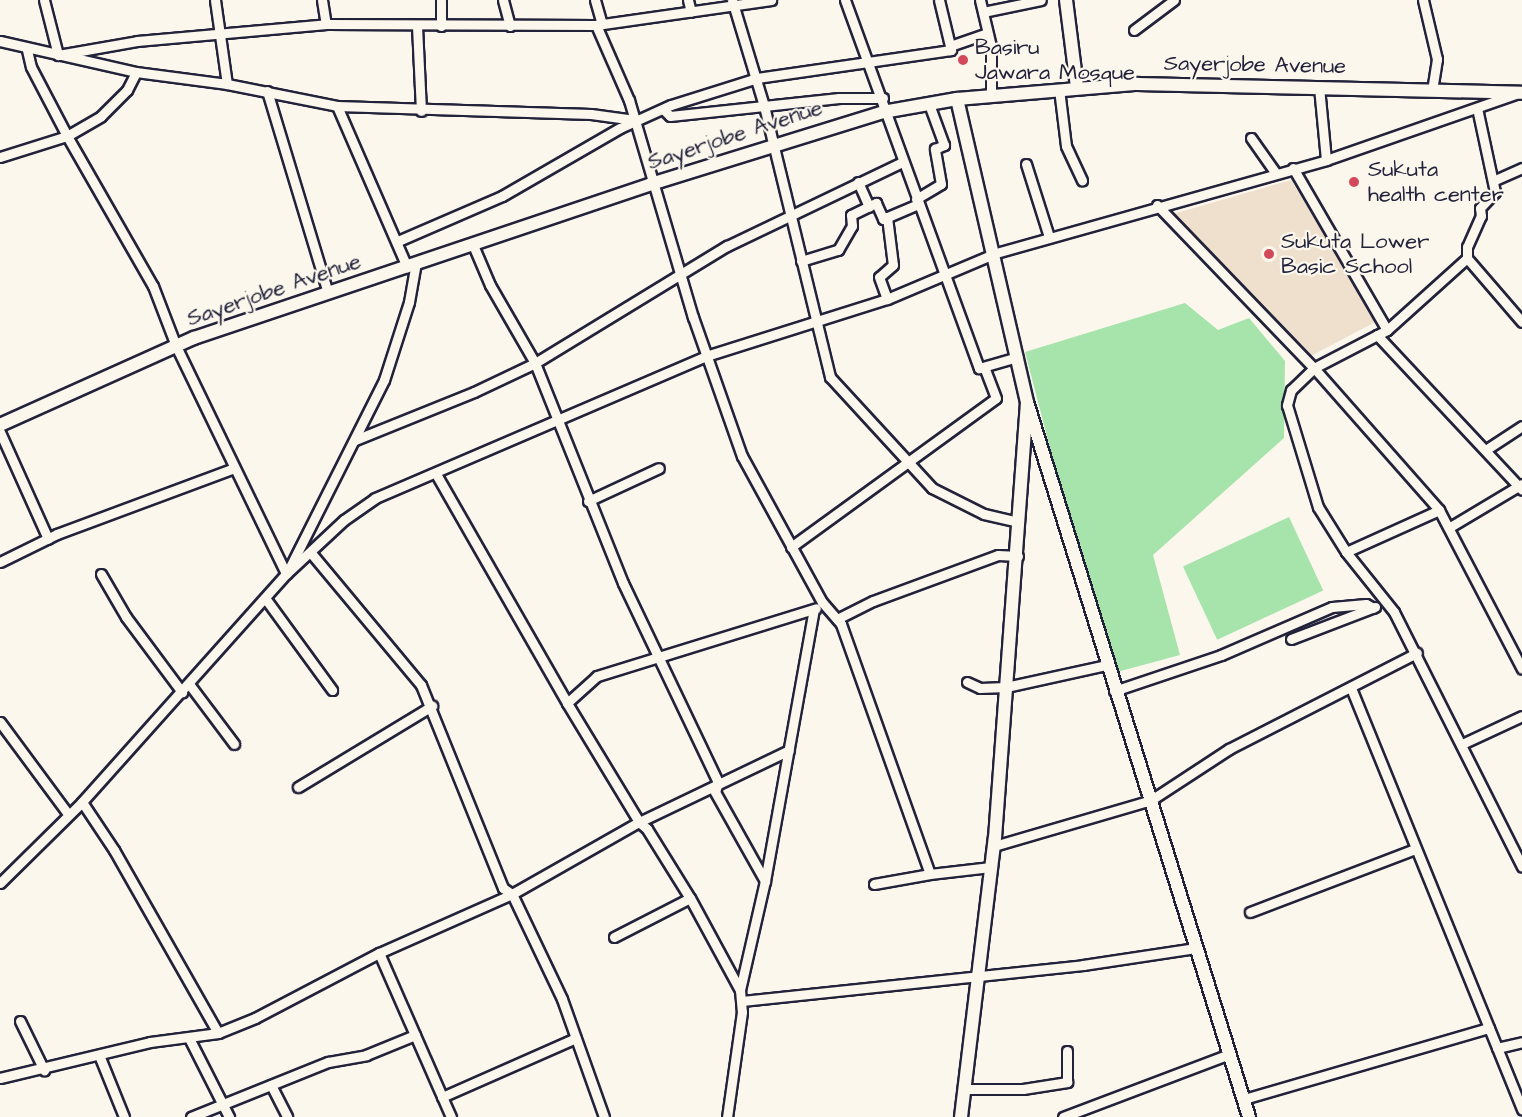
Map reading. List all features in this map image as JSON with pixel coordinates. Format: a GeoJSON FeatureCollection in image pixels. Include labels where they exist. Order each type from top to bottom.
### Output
{"type":"FeatureCollection","features":[{"type":"Feature","properties":{"kind":"street"},"geometry":{"type":"LineString","coordinates":[[44,0],[58,55]]}},
{"type":"Feature","properties":{"kind":"street"},"geometry":{"type":"LineString","coordinates":[[215,0],[222,32],[227,84]]}},
{"type":"Feature","properties":{"kind":"street"},"geometry":{"type":"LineString","coordinates":[[322,0],[326,24]]}},
{"type":"Feature","properties":{"kind":"street"},"geometry":{"type":"LineString","coordinates":[[441,0],[441,26]]}},
{"type":"Feature","properties":{"kind":"street"},"geometry":{"type":"LineString","coordinates":[[503,0],[510,26]]}},
{"type":"Feature","properties":{"kind":"street"},"geometry":{"type":"LineString","coordinates":[[595,0],[599,25],[635,120],[651,184],[680,276],[742,456],[822,602],[837,619],[897,773],[930,874]]}},
{"type":"Feature","properties":{"kind":"street"},"geometry":{"type":"LineString","coordinates":[[688,0],[691,12]]}},
{"type":"Feature","properties":{"kind":"street"},"geometry":{"type":"LineString","coordinates":[[58,55],[222,32],[326,24],[599,25],[691,12],[733,3],[771,0]]}},
{"type":"Feature","properties":{"kind":"street"},"geometry":{"type":"LineString","coordinates":[[846,0],[883,98],[883,112],[979,368],[1017,357]]}},
{"type":"Feature","properties":{"kind":"street"},"geometry":{"type":"LineString","coordinates":[[398,241],[502,196],[635,120],[757,78],[869,60],[921,56],[951,50],[939,0]]}},
{"type":"Feature","properties":{"kind":"street"},"geometry":{"type":"LineString","coordinates":[[980,0],[991,46],[991,96]]}},
{"type":"Feature","properties":{"kind":"street"},"geometry":{"type":"LineString","coordinates":[[982,12],[1041,0]]}},
{"type":"Feature","properties":{"kind":"street"},"geometry":{"type":"LineString","coordinates":[[1066,0],[1077,87]]}},
{"type":"Feature","properties":{"kind":"street"},"geometry":{"type":"LineString","coordinates":[[1134,30],[1174,0]]}},
{"type":"Feature","properties":{"kind":"street"},"geometry":{"type":"LineString","coordinates":[[1423,0],[1437,59],[1432,89]]}},
{"type":"Feature","properties":{"kind":"street"},"geometry":{"type":"LineString","coordinates":[[733,3],[757,78],[772,145],[791,213],[814,320],[830,377],[908,464],[943,494],[984,514],[1019,522]]}},
{"type":"Feature","properties":{"kind":"street"},"geometry":{"type":"LineString","coordinates":[[417,26],[421,111]]}},
{"type":"Feature","properties":{"kind":"street"},"geometry":{"type":"LineString","coordinates":[[950,46],[987,33]]}},
{"type":"Feature","properties":{"kind":"street"},"geometry":{"type":"LineString","coordinates":[[0,41],[27,50],[136,72],[227,84],[337,106],[421,111],[591,114],[635,120]]}},
{"type":"Feature","properties":{"kind":"street"},"geometry":{"type":"LineString","coordinates":[[27,50],[31,67],[67,136],[153,285],[176,346],[286,574]]}},
{"type":"Feature","properties":{"kind":"street"},"geometry":{"type":"LineString","coordinates":[[0,158],[67,136],[101,116],[127,90],[136,72]]}},
{"type":"Feature","properties":{"kind":"street","name":"Sayerjobe Avenue"},"geometry":{"type":"LineString","coordinates":[[0,425],[176,346],[651,184],[883,112],[957,99],[1077,87],[1179,84],[1521,92]]}},
{"type":"Feature","properties":{"kind":"street"},"geometry":{"type":"LineString","coordinates":[[1319,87],[1326,160]]}},
{"type":"Feature","properties":{"kind":"street"},"geometry":{"type":"LineString","coordinates":[[1059,89],[1066,146],[1082,181]]}},
{"type":"Feature","properties":{"kind":"street"},"geometry":{"type":"LineString","coordinates":[[267,91],[328,293]]}},
{"type":"Feature","properties":{"kind":"street"},"geometry":{"type":"LineString","coordinates":[[1,881],[82,802],[286,574],[344,520],[375,498],[436,474],[557,418],[706,356],[814,320],[887,299],[943,272],[996,253],[1157,205],[1326,160],[1521,92]]}},
{"type":"Feature","properties":{"kind":"street"},"geometry":{"type":"LineString","coordinates":[[664,110],[670,116],[764,106],[883,98]]}},
{"type":"Feature","properties":{"kind":"street"},"geometry":{"type":"LineString","coordinates":[[957,99],[996,253],[1027,402],[1114,691],[1151,800],[1249,1117]]}},
{"type":"Feature","properties":{"kind":"street"},"geometry":{"type":"LineString","coordinates":[[801,261],[838,250],[852,226],[851,215],[876,203],[884,219],[887,218],[941,184],[935,149],[944,145],[929,104]]}},
{"type":"Feature","properties":{"kind":"street"},"geometry":{"type":"LineString","coordinates":[[286,574],[355,440],[396,344],[412,265],[398,241],[337,106]]}},
{"type":"Feature","properties":{"kind":"street"},"geometry":{"type":"LineString","coordinates":[[1478,108],[1495,180],[1495,192],[1480,208],[1481,216],[1467,247],[1467,258],[1522,322]]}},
{"type":"Feature","properties":{"kind":"street"},"geometry":{"type":"LineString","coordinates":[[1251,138],[1275,172]]}},
{"type":"Feature","properties":{"kind":"street"},"geometry":{"type":"LineString","coordinates":[[355,440],[474,392],[535,363],[580,338],[623,306],[791,213],[902,162]]}},
{"type":"Feature","properties":{"kind":"street"},"geometry":{"type":"LineString","coordinates":[[1026,164],[1049,237]]}},
{"type":"Feature","properties":{"kind":"street"},"geometry":{"type":"LineString","coordinates":[[1293,168],[1387,330]]}},
{"type":"Feature","properties":{"kind":"street"},"geometry":{"type":"LineString","coordinates":[[1495,180],[1522,168]]}},
{"type":"Feature","properties":{"kind":"street"},"geometry":{"type":"LineString","coordinates":[[858,182],[868,207]]}},
{"type":"Feature","properties":{"kind":"street"},"geometry":{"type":"LineString","coordinates":[[1157,205],[1314,368],[1439,510],[1519,654],[1522,669]]}},
{"type":"Feature","properties":{"kind":"street"},"geometry":{"type":"LineString","coordinates":[[887,218],[893,265],[879,277],[887,299]]}},
{"type":"Feature","properties":{"kind":"street"},"geometry":{"type":"LineString","coordinates":[[473,245],[490,285],[535,363],[588,501],[717,782],[715,792],[765,881]]}},
{"type":"Feature","properties":{"kind":"street"},"geometry":{"type":"LineString","coordinates":[[1467,258],[1387,330],[1314,368],[1291,390],[1287,405],[1318,507],[1346,552],[1385,603],[1417,653],[1522,867]]}},
{"type":"Feature","properties":{"kind":"street"},"geometry":{"type":"LineString","coordinates":[[1377,335],[1521,486],[1450,527]]}},
{"type":"Feature","properties":{"kind":"street"},"geometry":{"type":"LineString","coordinates":[[791,547],[996,398],[984,367]]}},
{"type":"Feature","properties":{"kind":"street"},"geometry":{"type":"LineString","coordinates":[[961,1117],[994,846],[1018,556],[1027,402]]}},
{"type":"Feature","properties":{"kind":"street"},"geometry":{"type":"LineString","coordinates":[[1487,449],[1522,426]]}},
{"type":"Feature","properties":{"kind":"street"},"geometry":{"type":"LineString","coordinates":[[0,432],[48,539]]}},
{"type":"Feature","properties":{"kind":"street"},"geometry":{"type":"LineString","coordinates":[[0,562],[48,539],[234,468]]}},
{"type":"Feature","properties":{"kind":"street"},"geometry":{"type":"LineString","coordinates":[[588,501],[659,468]]}},
{"type":"Feature","properties":{"kind":"street"},"geometry":{"type":"LineString","coordinates":[[436,474],[567,703],[639,822],[648,829],[690,897],[740,990],[742,1002],[727,1117]]}},
{"type":"Feature","properties":{"kind":"street"},"geometry":{"type":"LineString","coordinates":[[1346,552],[1439,510]]}},
{"type":"Feature","properties":{"kind":"street"},"geometry":{"type":"LineString","coordinates":[[311,553],[421,685],[432,706],[494,866],[504,888],[512,894],[562,999],[604,1117]]}},
{"type":"Feature","properties":{"kind":"street"},"geometry":{"type":"LineString","coordinates":[[837,619],[873,601],[998,555],[1018,556]]}},
{"type":"Feature","properties":{"kind":"street"},"geometry":{"type":"LineString","coordinates":[[101,574],[126,617],[182,692]]}},
{"type":"Feature","properties":{"kind":"street"},"geometry":{"type":"LineString","coordinates":[[265,598],[332,690]]}},
{"type":"Feature","properties":{"kind":"street"},"geometry":{"type":"LineString","coordinates":[[567,703],[597,676],[814,610],[822,602]]}},
{"type":"Feature","properties":{"kind":"street"},"geometry":{"type":"LineString","coordinates":[[1291,639],[1385,603]]}},
{"type":"Feature","properties":{"kind":"street"},"geometry":{"type":"LineString","coordinates":[[1114,691],[1221,655],[1332,607],[1366,604],[1373,608]]}},
{"type":"Feature","properties":{"kind":"street"},"geometry":{"type":"LineString","coordinates":[[740,990],[765,881],[814,610]]}},
{"type":"Feature","properties":{"kind":"street"},"geometry":{"type":"LineString","coordinates":[[994,846],[1151,800],[1229,749],[1417,653]]}},
{"type":"Feature","properties":{"kind":"street"},"geometry":{"type":"LineString","coordinates":[[967,682],[980,688],[1006,687],[1106,665]]}},
{"type":"Feature","properties":{"kind":"street"},"geometry":{"type":"LineString","coordinates":[[189,684],[234,744]]}},
{"type":"Feature","properties":{"kind":"street"},"geometry":{"type":"LineString","coordinates":[[1351,688],[1522,1110]]}},
{"type":"Feature","properties":{"kind":"street"},"geometry":{"type":"LineString","coordinates":[[298,787],[432,706]]}},
{"type":"Feature","properties":{"kind":"street"},"geometry":{"type":"LineString","coordinates":[[1462,744],[1522,716]]}},
{"type":"Feature","properties":{"kind":"street"},"geometry":{"type":"LineString","coordinates":[[0,722],[68,814]]}},
{"type":"Feature","properties":{"kind":"street"},"geometry":{"type":"LineString","coordinates":[[0,1078],[44,1070],[150,1042],[218,1033],[379,953],[512,894],[639,822],[717,782],[789,750]]}},
{"type":"Feature","properties":{"kind":"street"},"geometry":{"type":"LineString","coordinates":[[82,802],[114,850],[218,1033]]}},
{"type":"Feature","properties":{"kind":"street"},"geometry":{"type":"LineString","coordinates":[[1250,912],[1415,849]]}},
{"type":"Feature","properties":{"kind":"street"},"geometry":{"type":"LineString","coordinates":[[874,884],[930,874],[991,867]]}},
{"type":"Feature","properties":{"kind":"street"},"geometry":{"type":"LineString","coordinates":[[614,937],[690,897]]}},
{"type":"Feature","properties":{"kind":"street"},"geometry":{"type":"LineString","coordinates":[[742,1002],[977,973],[1083,965],[1196,948]]}},
{"type":"Feature","properties":{"kind":"street"},"geometry":{"type":"LineString","coordinates":[[379,953],[451,1117]]}},
{"type":"Feature","properties":{"kind":"street"},"geometry":{"type":"LineString","coordinates":[[20,1021],[44,1070]]}},
{"type":"Feature","properties":{"kind":"street"},"geometry":{"type":"LineString","coordinates":[[1244,1100],[1489,1028]]}},
{"type":"Feature","properties":{"kind":"street"},"geometry":{"type":"LineString","coordinates":[[191,1117],[328,1062],[366,1055],[415,1035]]}},
{"type":"Feature","properties":{"kind":"street"},"geometry":{"type":"LineString","coordinates":[[189,1038],[228,1117]]}},
{"type":"Feature","properties":{"kind":"street"},"geometry":{"type":"LineString","coordinates":[[442,1096],[576,1038]]}},
{"type":"Feature","properties":{"kind":"street"},"geometry":{"type":"LineString","coordinates":[[1497,1048],[1522,1042]]}},
{"type":"Feature","properties":{"kind":"street"},"geometry":{"type":"LineString","coordinates":[[964,1089],[1023,1089],[1067,1082],[1067,1051]]}},
{"type":"Feature","properties":{"kind":"street"},"geometry":{"type":"LineString","coordinates":[[1063,1117],[1230,1054]]}},
{"type":"Feature","properties":{"kind":"street"},"geometry":{"type":"LineString","coordinates":[[99,1056],[124,1117]]}},
{"type":"Feature","properties":{"kind":"street"},"geometry":{"type":"LineString","coordinates":[[271,1085],[287,1117]]}},
{"type":"Feature","properties":{"kind":"shaded area","name":"Sukuta Lower Basic School"},"geometry":{"type":"Polygon","coordinates":[[[1291,180],[1377,321],[1307,358],[1166,216],[1291,180]]]}},
{"type":"Feature","properties":{"kind":"green space"},"geometry":{"type":"Polygon","coordinates":[[[1185,303],[1218,330],[1249,318],[1285,361],[1284,438],[1153,555],[1180,655],[1117,672],[1062,494],[1025,352],[1185,303]]]}},
{"type":"Feature","properties":{"kind":"green space"},"geometry":{"type":"Polygon","coordinates":[[[1289,517],[1323,590],[1217,640],[1183,566],[1289,517]]]}},
{"type":"Feature","properties":{"kind":"place","name":"Basiru Jawara Mosque"},"geometry":{"type":"Point","coordinates":[963,60]}},
{"type":"Feature","properties":{"kind":"place","name":"Sukuta health center"},"geometry":{"type":"Point","coordinates":[1354,182]}},
{"type":"Feature","properties":{"kind":"place","name":"Sukuta Lower Basic School"},"geometry":{"type":"Point","coordinates":[1269,254]}}]}
